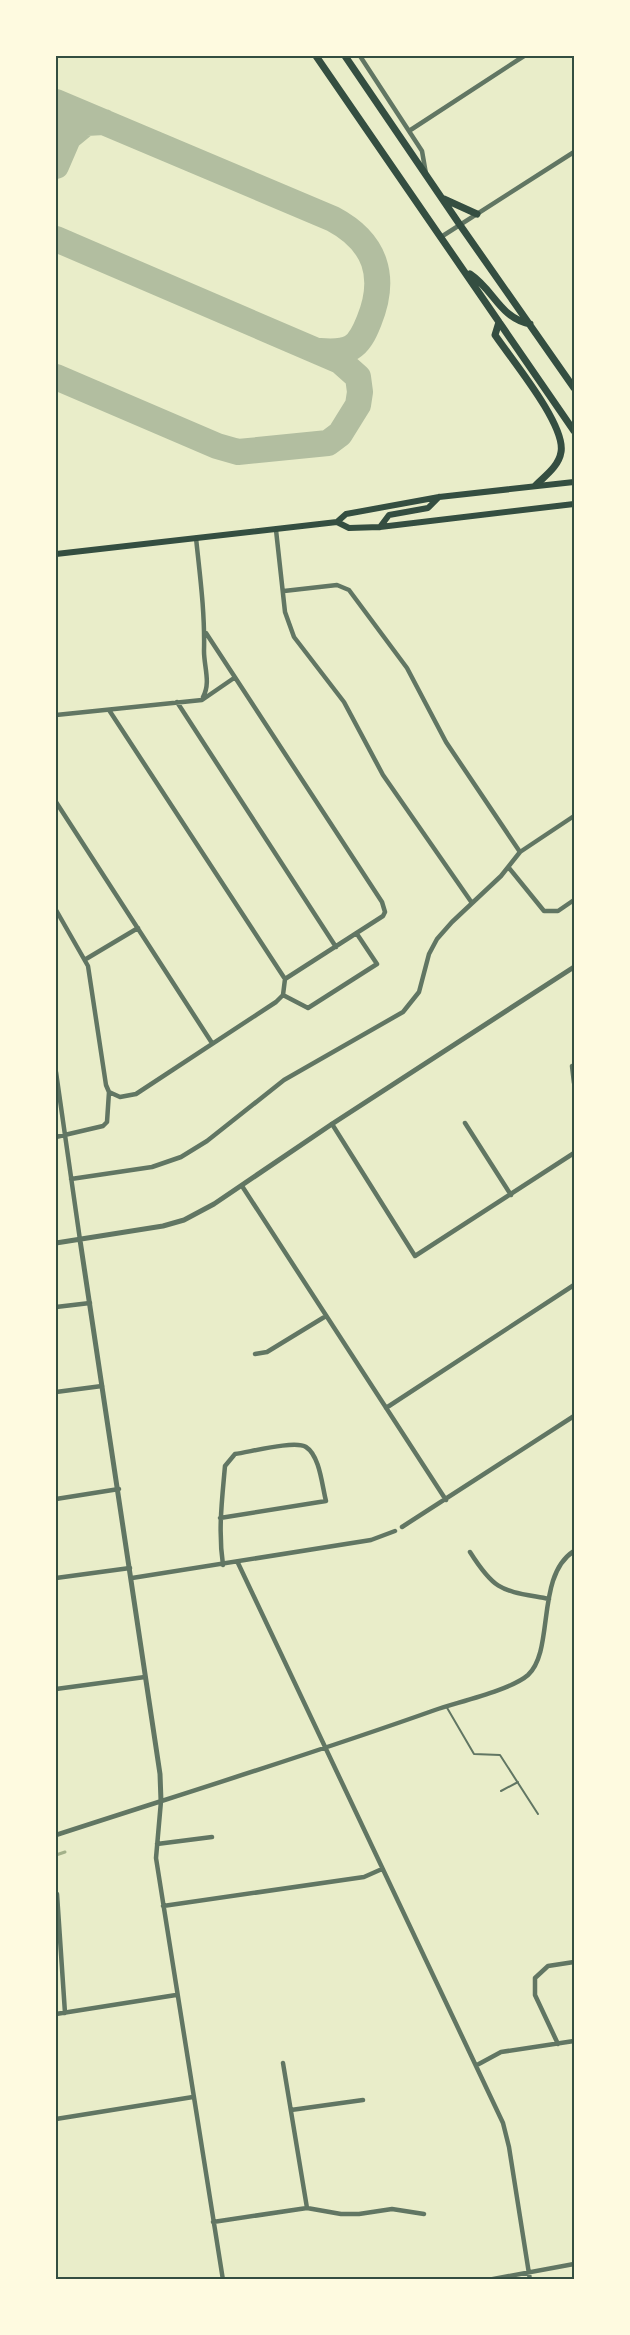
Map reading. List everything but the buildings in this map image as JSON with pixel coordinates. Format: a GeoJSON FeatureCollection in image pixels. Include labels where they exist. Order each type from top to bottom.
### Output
{"type":"FeatureCollection","features":[{"type":"Feature","properties":{"kind":"main road"},"geometry":{"type":"LineString","coordinates":[[316,56],[574,431]]}},
{"type":"Feature","properties":{"kind":"main road"},"geometry":{"type":"LineString","coordinates":[[345,56],[574,388]]}},
{"type":"Feature","properties":{"kind":"main road"},"geometry":{"type":"LineString","coordinates":[[441,198],[477,214]]}},
{"type":"Feature","properties":{"kind":"main road"},"geometry":{"type":"LineString","coordinates":[[465,271],[484,283],[515,321],[530,324]]}},
{"type":"Feature","properties":{"kind":"main road"},"geometry":{"type":"LineString","coordinates":[[499,322],[495,335],[561,435],[559,457],[554,467],[536,485]]}},
{"type":"Feature","properties":{"kind":"main road"},"geometry":{"type":"LineString","coordinates":[[337,522],[346,514],[440,496],[574,482]]}},
{"type":"Feature","properties":{"kind":"main road"},"geometry":{"type":"LineString","coordinates":[[380,527],[389,515],[428,508],[440,496]]}},
{"type":"Feature","properties":{"kind":"main road"},"geometry":{"type":"LineString","coordinates":[[56,554],[337,522],[349,528],[380,527],[574,504]]}},
{"type":"Feature","properties":{"kind":"street"},"geometry":{"type":"LineString","coordinates":[[360,56],[422,151],[427,177]]}},
{"type":"Feature","properties":{"kind":"street"},"geometry":{"type":"LineString","coordinates":[[409,131],[524,56]]}},
{"type":"Feature","properties":{"kind":"street"},"geometry":{"type":"LineString","coordinates":[[441,237],[574,152]]}},
{"type":"Feature","properties":{"kind":"street"},"geometry":{"type":"LineString","coordinates":[[276,530],[286,620],[294,638],[350,710],[389,784],[472,903]]}},
{"type":"Feature","properties":{"kind":"street"},"geometry":{"type":"LineString","coordinates":[[196,538],[206,633],[204,651],[207,684],[202,700]]}},
{"type":"Feature","properties":{"kind":"street"},"geometry":{"type":"LineString","coordinates":[[284,591],[337,585],[349,590],[407,668],[446,742],[520,852]]}},
{"type":"Feature","properties":{"kind":"street"},"geometry":{"type":"LineString","coordinates":[[206,633],[382,902],[385,912],[383,916],[357,934],[285,979]]}},
{"type":"Feature","properties":{"kind":"street"},"geometry":{"type":"LineString","coordinates":[[56,715],[202,700],[234,678]]}},
{"type":"Feature","properties":{"kind":"street"},"geometry":{"type":"LineString","coordinates":[[177,702],[336,947]]}},
{"type":"Feature","properties":{"kind":"street"},"geometry":{"type":"LineString","coordinates":[[109,710],[285,979],[283,995],[136,1094],[120,1097],[109,1092]]}},
{"type":"Feature","properties":{"kind":"street"},"geometry":{"type":"LineString","coordinates":[[56,802],[212,1043]]}},
{"type":"Feature","properties":{"kind":"street"},"geometry":{"type":"LineString","coordinates":[[71,1179],[152,1167],[181,1157],[207,1141],[284,1080],[403,1012],[419,992],[429,954],[437,939],[509,868],[520,852],[574,816]]}},
{"type":"Feature","properties":{"kind":"street"},"geometry":{"type":"LineString","coordinates":[[509,868],[544,911],[558,911],[574,900]]}},
{"type":"Feature","properties":{"kind":"street"},"geometry":{"type":"LineString","coordinates":[[56,910],[86,959],[109,1092],[107,1122],[94,1130],[56,1137]]}},
{"type":"Feature","properties":{"kind":"street"},"geometry":{"type":"LineString","coordinates":[[86,959],[138,928]]}},
{"type":"Feature","properties":{"kind":"street"},"geometry":{"type":"LineString","coordinates":[[283,995],[308,1008],[376,964],[357,934]]}},
{"type":"Feature","properties":{"kind":"street"},"geometry":{"type":"LineString","coordinates":[[56,1243],[183,1220],[242,1186],[332,1124],[574,967]]}},
{"type":"Feature","properties":{"kind":"street"},"geometry":{"type":"LineString","coordinates":[[572,1066],[574,1083]]}},
{"type":"Feature","properties":{"kind":"street"},"geometry":{"type":"LineString","coordinates":[[56,1072],[162,1784],[157,1844],[176,1995],[223,2280]]}},
{"type":"Feature","properties":{"kind":"street"},"geometry":{"type":"LineString","coordinates":[[465,1123],[511,1195]]}},
{"type":"Feature","properties":{"kind":"street"},"geometry":{"type":"LineString","coordinates":[[332,1124],[415,1256],[574,1153]]}},
{"type":"Feature","properties":{"kind":"street"},"geometry":{"type":"LineString","coordinates":[[242,1186],[446,1500]]}},
{"type":"Feature","properties":{"kind":"street"},"geometry":{"type":"LineString","coordinates":[[386,1408],[574,1285]]}},
{"type":"Feature","properties":{"kind":"street"},"geometry":{"type":"LineString","coordinates":[[56,1307],[90,1303]]}},
{"type":"Feature","properties":{"kind":"street"},"geometry":{"type":"LineString","coordinates":[[255,1354],[267,1352],[326,1316]]}},
{"type":"Feature","properties":{"kind":"street"},"geometry":{"type":"LineString","coordinates":[[56,1392],[102,1386]]}},
{"type":"Feature","properties":{"kind":"street"},"geometry":{"type":"LineString","coordinates":[[402,1527],[574,1416]]}},
{"type":"Feature","properties":{"kind":"street"},"geometry":{"type":"LineString","coordinates":[[220,1518],[326,1501],[313,1456],[307,1448],[297,1445],[235,1454],[225,1466],[220,1518],[223,1565]]}},
{"type":"Feature","properties":{"kind":"street"},"geometry":{"type":"LineString","coordinates":[[56,1499],[118,1489]]}},
{"type":"Feature","properties":{"kind":"street"},"geometry":{"type":"LineString","coordinates":[[132,1578],[238,1563],[371,1540],[395,1531]]}},
{"type":"Feature","properties":{"kind":"street"},"geometry":{"type":"LineString","coordinates":[[56,1835],[324,1748],[498,1689],[528,1675],[539,1654],[557,1567],[574,1551]]}},
{"type":"Feature","properties":{"kind":"street"},"geometry":{"type":"LineString","coordinates":[[470,1552],[487,1579],[499,1589],[549,1599]]}},
{"type":"Feature","properties":{"kind":"street"},"geometry":{"type":"LineString","coordinates":[[238,1563],[503,2123],[509,2147],[530,2280]]}},
{"type":"Feature","properties":{"kind":"street"},"geometry":{"type":"LineString","coordinates":[[56,1578],[130,1568]]}},
{"type":"Feature","properties":{"kind":"street"},"geometry":{"type":"LineString","coordinates":[[56,1689],[145,1677]]}},
{"type":"Feature","properties":{"kind":"street"},"geometry":{"type":"LineString","coordinates":[[157,1844],[212,1837]]}},
{"type":"Feature","properties":{"kind":"street"},"geometry":{"type":"LineString","coordinates":[[164,1906],[353,1879],[382,1869]]}},
{"type":"Feature","properties":{"kind":"street"},"geometry":{"type":"LineString","coordinates":[[57,1894],[65,2013]]}},
{"type":"Feature","properties":{"kind":"street"},"geometry":{"type":"LineString","coordinates":[[558,2044],[535,1995],[535,1978],[548,1966],[574,1962]]}},
{"type":"Feature","properties":{"kind":"street"},"geometry":{"type":"LineString","coordinates":[[56,2014],[176,1995]]}},
{"type":"Feature","properties":{"kind":"street"},"geometry":{"type":"LineString","coordinates":[[477,2065],[501,2052],[574,2041]]}},
{"type":"Feature","properties":{"kind":"street"},"geometry":{"type":"LineString","coordinates":[[283,2063],[307,2208]]}},
{"type":"Feature","properties":{"kind":"street"},"geometry":{"type":"LineString","coordinates":[[56,2119],[193,2097]]}},
{"type":"Feature","properties":{"kind":"street"},"geometry":{"type":"LineString","coordinates":[[291,2110],[363,2100]]}},
{"type":"Feature","properties":{"kind":"street"},"geometry":{"type":"LineString","coordinates":[[213,2222],[307,2208],[341,2214],[392,2209],[424,2214]]}},
{"type":"Feature","properties":{"kind":"street"},"geometry":{"type":"LineString","coordinates":[[488,2280],[574,2264]]}},
{"type":"Feature","properties":{"kind":"lane"},"geometry":{"type":"LineString","coordinates":[[446,1706],[474,1754],[500,1755],[538,1814]]}},
{"type":"Feature","properties":{"kind":"lane"},"geometry":{"type":"LineString","coordinates":[[501,1791],[518,1782]]}},
{"type":"Feature","properties":{"kind":"waterway"},"geometry":{"type":"LineString","coordinates":[[56,1855],[65,1852]]}},
{"type":"Feature","properties":{"kind":"taxiway"},"geometry":{"type":"LineString","coordinates":[[56,102],[333,219],[359,238],[374,262],[377,275],[377,290],[369,321],[361,338],[352,347],[339,351],[320,351]]}},
{"type":"Feature","properties":{"kind":"taxiway"},"geometry":{"type":"LineString","coordinates":[[56,103],[68,118],[69,137],[86,123],[104,122]]}},
{"type":"Feature","properties":{"kind":"taxiway"},"geometry":{"type":"LineString","coordinates":[[56,166],[75,122]]}},
{"type":"Feature","properties":{"kind":"taxiway"},"geometry":{"type":"LineString","coordinates":[[56,239],[340,361],[358,377],[360,392],[358,405],[340,434],[328,443],[238,452],[217,446],[56,377]]}}]}
